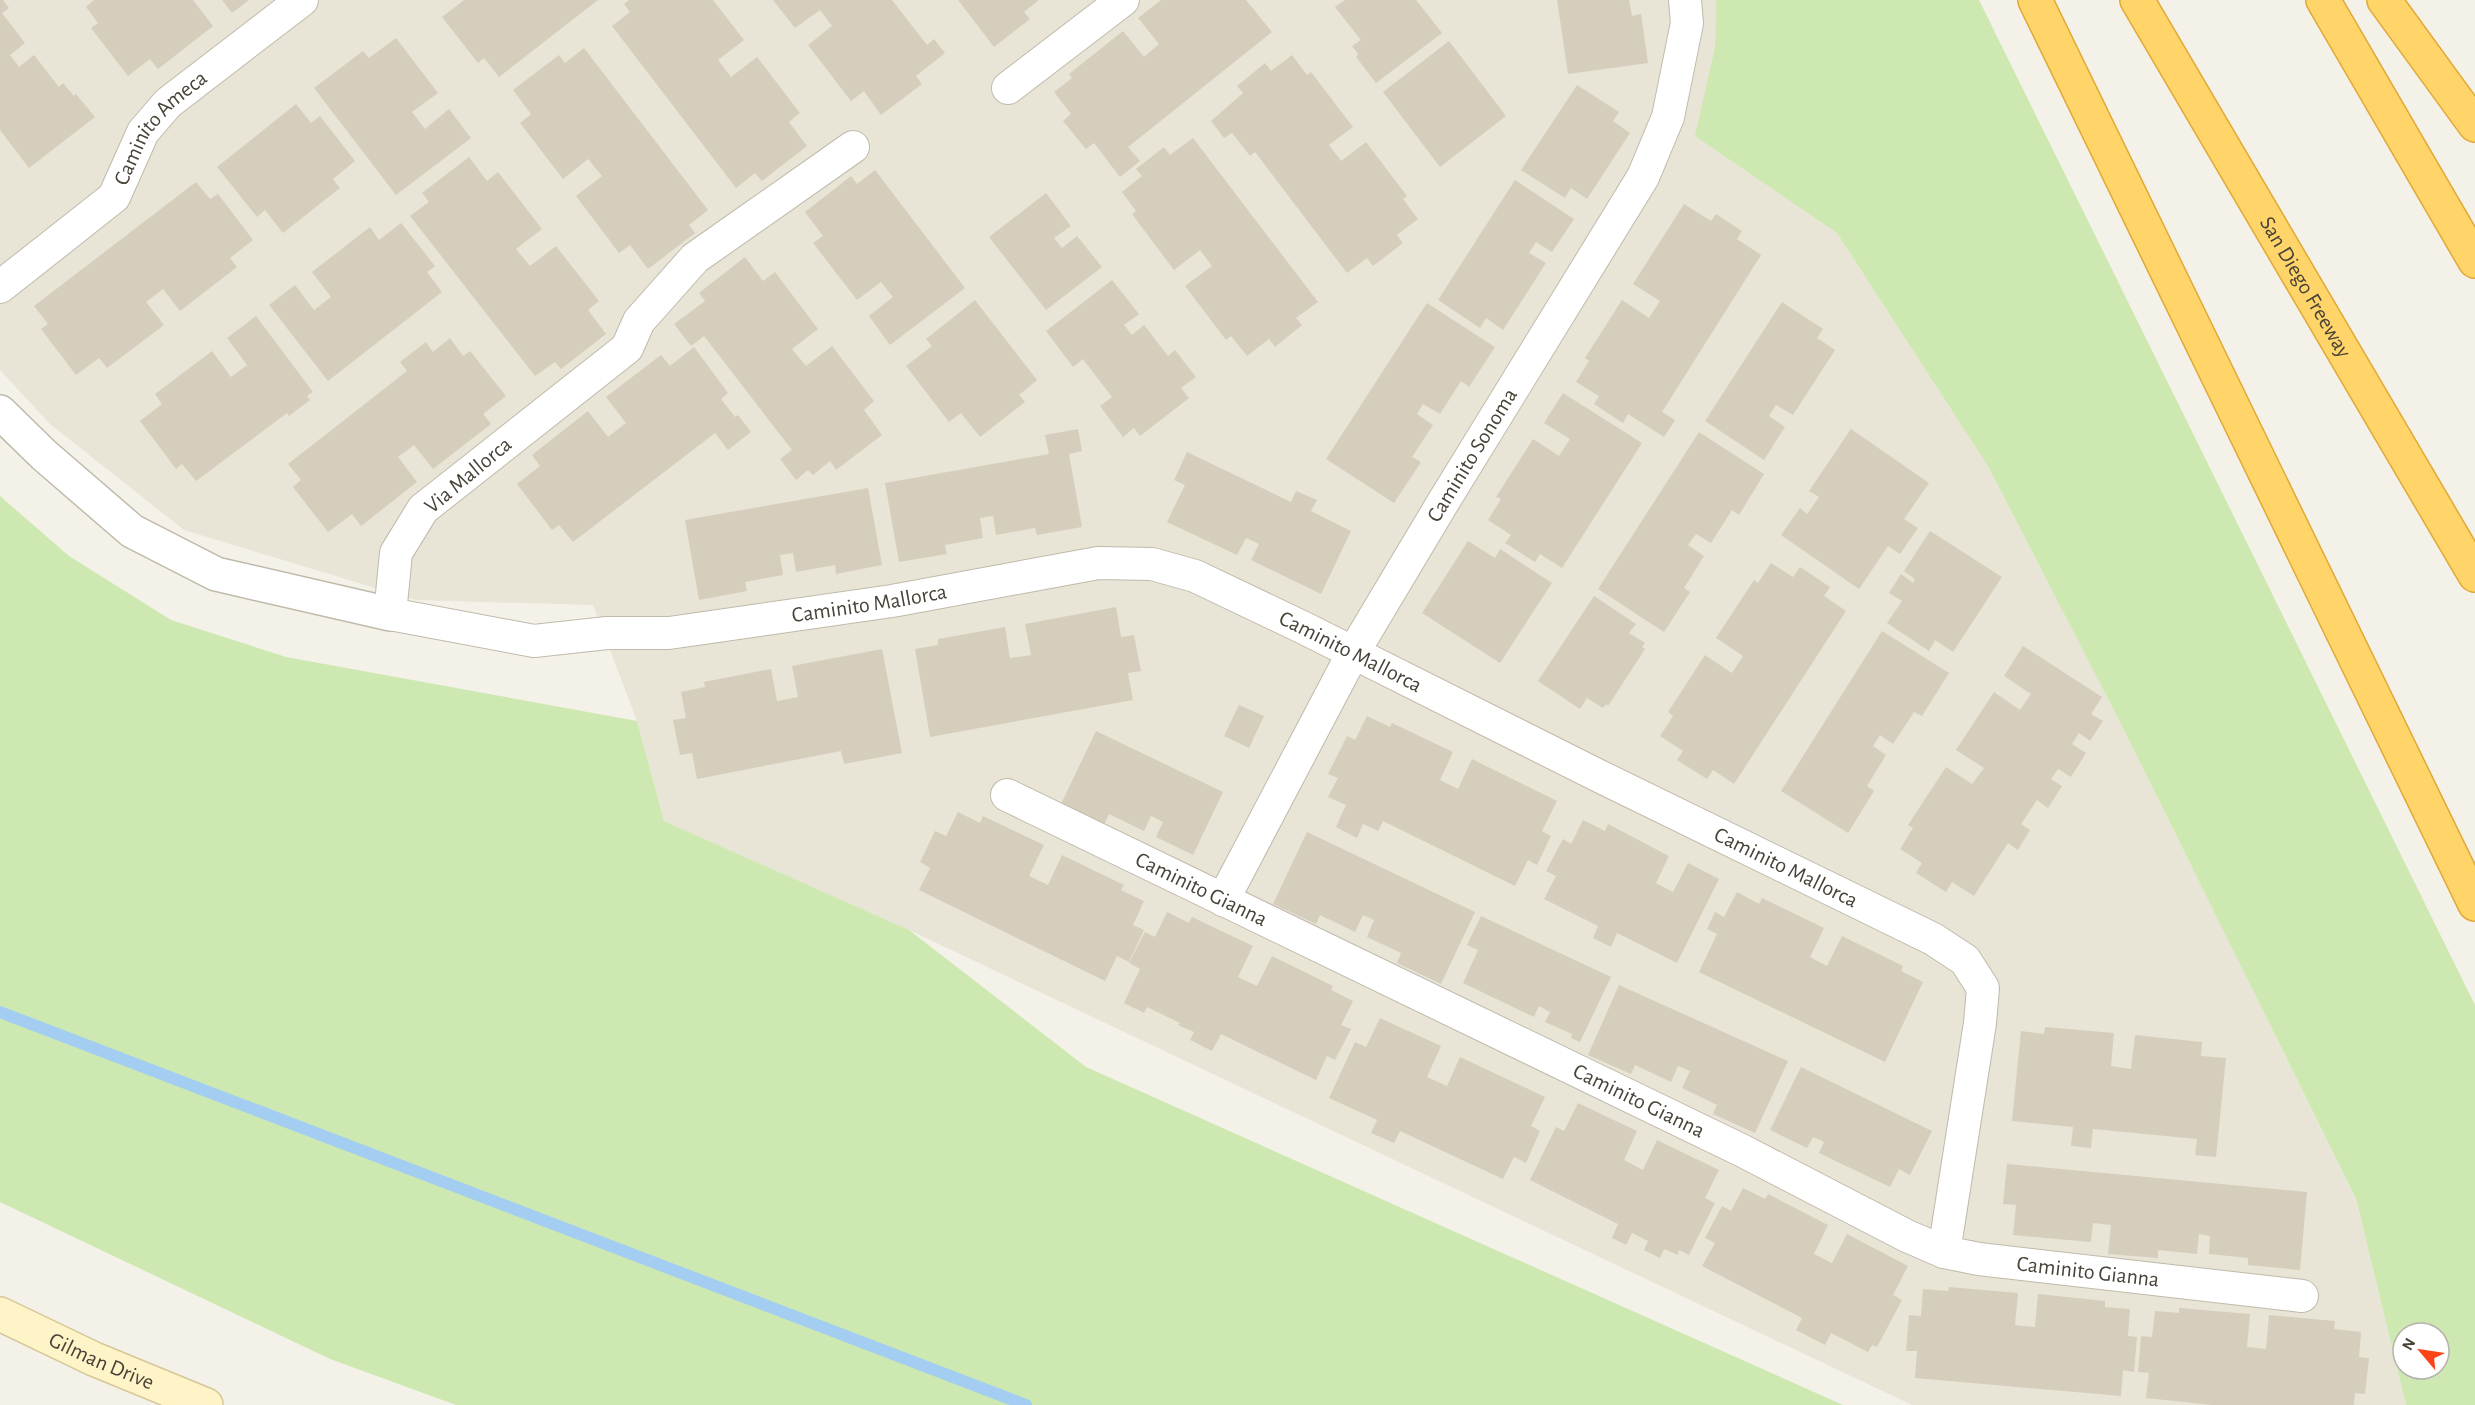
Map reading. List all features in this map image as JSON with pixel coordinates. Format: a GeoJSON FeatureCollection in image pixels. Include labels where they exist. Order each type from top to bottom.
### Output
{"type":"FeatureCollection","features":[{"type":"Feature","properties":{"kind":"highway"},"geometry":{"type":"LineString","coordinates":[[2035,0],[2475,904]]}},
{"type":"Feature","properties":{"kind":"highway","name":"San Diego Freeway"},"geometry":{"type":"LineString","coordinates":[[2137,0],[2475,575]]}},
{"type":"Feature","properties":{"kind":"highway"},"geometry":{"type":"LineString","coordinates":[[2323,0],[2475,261]]}},
{"type":"Feature","properties":{"kind":"highway"},"geometry":{"type":"LineString","coordinates":[[2385,0],[2475,125]]}},
{"type":"Feature","properties":{"kind":"main road","name":"Gilman Drive"},"geometry":{"type":"LineString","coordinates":[[0,1314],[93,1359],[206,1405]]}},
{"type":"Feature","properties":{"kind":"street","name":"Caminito Ameca"},"geometry":{"type":"LineString","coordinates":[[0,287],[114,197],[143,132],[168,103],[302,0]]}},
{"type":"Feature","properties":{"kind":"street"},"geometry":{"type":"LineString","coordinates":[[1008,88],[1123,0]]}},
{"type":"Feature","properties":{"kind":"street","name":"Caminito Sonoma"},"geometry":{"type":"LineString","coordinates":[[1222,900],[1353,653],[1643,177],[1668,117],[1687,22],[1686,0]]}},
{"type":"Feature","properties":{"kind":"street","name":"Via Mallorca"},"geometry":{"type":"LineString","coordinates":[[390,614],[396,553],[423,509],[627,348],[639,321],[695,258],[853,147]]}},
{"type":"Feature","properties":{"kind":"street"},"geometry":{"type":"LineString","coordinates":[[0,412],[44,455],[132,531],[216,574],[390,614]]}},
{"type":"Feature","properties":{"kind":"street","name":"Caminito Mallorca"},"geometry":{"type":"LineString","coordinates":[[390,614],[534,642],[607,633],[669,633],[891,600],[1098,563],[1152,564],[1196,576],[1933,939],[1965,960],[1983,988],[1980,1023],[1944,1252]]}},
{"type":"Feature","properties":{"kind":"street","name":"Caminito Gianna"},"geometry":{"type":"LineString","coordinates":[[1007,795],[1743,1151],[1907,1236],[1944,1252],[1979,1259],[2302,1296]]}},
{"type":"Feature","properties":{"kind":"shaded area"},"geometry":{"type":"Polygon","coordinates":[[[0,0],[1716,0],[1715,47],[1696,136],[1837,233],[1989,468],[2125,732],[2356,1200],[2391,1344],[2391,1381],[2400,1381],[2406,1405],[1912,1405],[909,930],[664,821],[637,721],[593,605],[415,600],[184,530],[50,424],[0,370],[0,0]]]}},
{"type":"Feature","properties":{"kind":"green space"},"geometry":{"type":"Polygon","coordinates":[[[1716,0],[1979,0],[2475,1005],[2475,1405],[2406,1405],[2400,1381],[2451,1381],[2451,1321],[2391,1321],[2391,1343],[2356,1199],[2125,732],[1989,468],[1837,233],[1695,136],[1715,47],[1716,0]]]}},
{"type":"Feature","properties":{"kind":"green space"},"geometry":{"type":"Polygon","coordinates":[[[0,496],[69,556],[171,620],[286,657],[637,721],[664,821],[909,930],[1086,1067],[1843,1405],[456,1405],[330,1359],[0,1202],[0,496]]]}},
{"type":"Feature","properties":{"kind":"building"},"geometry":{"type":"Polygon","coordinates":[[[0,0],[3,0],[9,8],[2,13],[25,43],[10,55],[19,67],[34,55],[59,87],[63,83],[74,96],[76,94],[95,117],[29,168],[0,130],[0,0]]]}},
{"type":"Feature","properties":{"kind":"building"},"geometry":{"type":"Polygon","coordinates":[[[94,0],[193,0],[213,26],[158,69],[150,59],[128,76],[91,28],[98,23],[86,7],[94,0]]]}},
{"type":"Feature","properties":{"kind":"building"},"geometry":{"type":"Polygon","coordinates":[[[222,0],[249,0],[232,13],[222,0]]]}},
{"type":"Feature","properties":{"kind":"building"},"geometry":{"type":"Polygon","coordinates":[[[464,0],[598,0],[499,77],[484,58],[478,63],[442,17],[464,0]]]}},
{"type":"Feature","properties":{"kind":"building"},"geometry":{"type":"Polygon","coordinates":[[[629,0],[713,0],[744,40],[718,60],[731,77],[757,57],[800,113],[789,122],[807,146],[762,181],[755,173],[736,188],[612,26],[630,12],[624,4],[629,0]]]}},
{"type":"Feature","properties":{"kind":"building"},"geometry":{"type":"Polygon","coordinates":[[[773,0],[892,0],[927,45],[934,39],[945,53],[916,76],[922,84],[881,115],[864,91],[851,101],[808,45],[832,26],[820,10],[795,28],[773,0]]]}},
{"type":"Feature","properties":{"kind":"building"},"geometry":{"type":"Polygon","coordinates":[[[958,0],[1039,0],[1024,12],[1030,19],[994,47],[958,0]]]}},
{"type":"Feature","properties":{"kind":"building"},"geometry":{"type":"Polygon","coordinates":[[[1161,0],[1246,0],[1272,32],[1128,147],[1140,161],[1120,177],[1094,143],[1086,149],[1063,121],[1071,114],[1054,92],[1072,78],[1069,74],[1123,31],[1144,57],[1159,44],[1138,18],[1161,0]]]}},
{"type":"Feature","properties":{"kind":"building"},"geometry":{"type":"Polygon","coordinates":[[[1345,0],[1416,0],[1442,33],[1376,83],[1356,57],[1358,54],[1352,46],[1361,40],[1335,7],[1345,0]]]}},
{"type":"Feature","properties":{"kind":"building"},"geometry":{"type":"Polygon","coordinates":[[[1557,0],[1629,0],[1632,16],[1641,14],[1648,63],[1568,74],[1557,0]]]}},
{"type":"Feature","properties":{"kind":"building"},"geometry":{"type":"Polygon","coordinates":[[[396,38],[438,93],[412,112],[425,129],[449,109],[471,138],[396,195],[314,88],[363,51],[369,58],[396,38]]]}},
{"type":"Feature","properties":{"kind":"building"},"geometry":{"type":"Polygon","coordinates":[[[1449,41],[1506,116],[1440,167],[1383,92],[1449,41]]]}},
{"type":"Feature","properties":{"kind":"building"},"geometry":{"type":"Polygon","coordinates":[[[584,48],[708,210],[689,225],[695,233],[648,269],[630,245],[619,253],[576,196],[602,176],[588,159],[563,179],[520,123],[531,114],[513,90],[559,55],[565,63],[584,48]]]}},
{"type":"Feature","properties":{"kind":"building"},"geometry":{"type":"Polygon","coordinates":[[[1292,55],[1307,75],[1311,72],[1353,127],[1329,145],[1341,161],[1366,142],[1407,196],[1403,199],[1418,219],[1397,235],[1403,243],[1373,266],[1367,258],[1347,273],[1255,152],[1250,156],[1232,133],[1224,138],[1211,121],[1243,93],[1237,86],[1265,63],[1271,71],[1292,55]]]}},
{"type":"Feature","properties":{"kind":"building"},"geometry":{"type":"Polygon","coordinates":[[[1577,85],[1619,112],[1613,121],[1630,133],[1587,199],[1571,188],[1565,198],[1521,170],[1577,85]]]}},
{"type":"Feature","properties":{"kind":"building"},"geometry":{"type":"Polygon","coordinates":[[[296,104],[311,123],[320,116],[355,161],[333,179],[340,188],[283,233],[265,210],[257,217],[217,167],[296,104]]]}},
{"type":"Feature","properties":{"kind":"building"},"geometry":{"type":"Polygon","coordinates":[[[1193,138],[1318,302],[1296,318],[1302,325],[1275,347],[1269,339],[1247,356],[1231,336],[1226,340],[1185,286],[1212,266],[1200,250],[1174,270],[1132,214],[1136,211],[1122,192],[1142,176],[1136,169],[1164,147],[1170,155],[1193,138]]]}},
{"type":"Feature","properties":{"kind":"building"},"geometry":{"type":"Polygon","coordinates":[[[469,157],[487,181],[498,172],[542,229],[516,249],[530,266],[556,246],[599,301],[588,310],[606,334],[561,369],[555,362],[535,376],[410,216],[429,202],[422,193],[469,157]]]}},
{"type":"Feature","properties":{"kind":"building"},"geometry":{"type":"Polygon","coordinates":[[[875,170],[965,288],[890,345],[869,316],[893,297],[881,282],[857,300],[813,243],[823,236],[805,212],[851,176],[857,184],[875,170]]]}},
{"type":"Feature","properties":{"kind":"building"},"geometry":{"type":"Polygon","coordinates":[[[1515,180],[1574,219],[1552,252],[1536,242],[1529,253],[1546,263],[1503,330],[1486,318],[1480,328],[1438,300],[1515,180]]]}},
{"type":"Feature","properties":{"kind":"building"},"geometry":{"type":"Polygon","coordinates":[[[196,182],[210,199],[218,194],[253,240],[230,258],[237,267],[180,311],[163,289],[146,302],[164,325],[107,368],[99,358],[76,375],[41,329],[48,324],[34,306],[196,182]]]}},
{"type":"Feature","properties":{"kind":"building"},"geometry":{"type":"Polygon","coordinates":[[[1046,193],[1071,226],[1054,238],[1062,248],[1077,236],[1102,267],[1046,310],[989,237],[1046,193]]]}},
{"type":"Feature","properties":{"kind":"building"},"geometry":{"type":"Polygon","coordinates":[[[1684,204],[1711,221],[1716,214],[1742,231],[1737,239],[1761,255],[1662,412],[1675,420],[1664,437],[1628,414],[1623,423],[1594,404],[1599,396],[1576,382],[1589,361],[1585,358],[1622,300],[1649,318],[1660,301],[1633,284],[1684,204]]]}},
{"type":"Feature","properties":{"kind":"building"},"geometry":{"type":"Polygon","coordinates":[[[401,223],[435,266],[427,272],[442,292],[328,381],[269,305],[295,285],[314,310],[331,297],[312,272],[370,227],[379,240],[401,223]]]}},
{"type":"Feature","properties":{"kind":"building"},"geometry":{"type":"Polygon","coordinates":[[[745,257],[763,281],[775,272],[818,329],[792,349],[806,366],[832,346],[874,401],[864,410],[882,435],[836,470],[830,461],[813,475],[808,470],[796,480],[780,459],[792,450],[704,336],[691,346],[674,324],[705,301],[699,293],[745,257]]]}},
{"type":"Feature","properties":{"kind":"building"},"geometry":{"type":"Polygon","coordinates":[[[1112,280],[1139,314],[1124,325],[1132,335],[1144,325],[1168,356],[1175,350],[1196,377],[1181,388],[1189,398],[1140,436],[1134,428],[1123,437],[1100,406],[1112,397],[1083,359],[1073,367],[1046,331],[1112,280]]]}},
{"type":"Feature","properties":{"kind":"building"},"geometry":{"type":"Polygon","coordinates":[[[975,300],[1037,380],[1019,395],[1025,402],[980,437],[961,413],[949,422],[906,366],[932,346],[926,339],[975,300]]]}},
{"type":"Feature","properties":{"kind":"building"},"geometry":{"type":"Polygon","coordinates":[[[1782,302],[1823,329],[1817,338],[1835,350],[1793,415],[1776,405],[1769,416],[1785,427],[1764,460],[1705,421],[1782,302]]]}},
{"type":"Feature","properties":{"kind":"building"},"geometry":{"type":"Polygon","coordinates":[[[1427,303],[1495,347],[1469,387],[1461,381],[1440,414],[1423,404],[1417,414],[1433,425],[1412,457],[1421,462],[1394,503],[1326,459],[1427,303]]]}},
{"type":"Feature","properties":{"kind":"building"},"geometry":{"type":"Polygon","coordinates":[[[256,316],[313,392],[307,396],[310,400],[289,416],[287,413],[196,481],[182,464],[176,469],[140,421],[162,404],[155,394],[212,351],[231,377],[247,365],[227,338],[256,316]]]}},
{"type":"Feature","properties":{"kind":"building"},"geometry":{"type":"Polygon","coordinates":[[[450,338],[463,356],[470,351],[506,396],[483,414],[491,424],[433,469],[414,445],[398,457],[417,482],[361,526],[352,514],[328,532],[293,487],[301,480],[288,464],[407,371],[400,362],[426,342],[433,352],[450,338]]]}},
{"type":"Feature","properties":{"kind":"building"},"geometry":{"type":"Polygon","coordinates":[[[694,347],[728,393],[721,399],[735,417],[738,415],[751,432],[728,450],[715,433],[573,542],[559,525],[552,530],[517,484],[540,466],[532,455],[588,411],[608,437],[626,423],[606,397],[661,355],[670,366],[694,347]]]}},
{"type":"Feature","properties":{"kind":"building"},"geometry":{"type":"Polygon","coordinates":[[[1563,393],[1642,443],[1562,568],[1540,554],[1535,562],[1505,543],[1511,535],[1488,520],[1501,499],[1496,497],[1533,439],[1559,456],[1570,439],[1544,423],[1563,393]]]}},
{"type":"Feature","properties":{"kind":"building"},"geometry":{"type":"Polygon","coordinates":[[[1078,429],[1082,451],[1069,454],[1082,527],[1037,535],[1035,528],[996,535],[993,516],[980,518],[983,538],[945,545],[947,554],[899,562],[885,483],[1049,454],[1045,435],[1078,429]]]}},
{"type":"Feature","properties":{"kind":"building"},"geometry":{"type":"Polygon","coordinates":[[[1851,429],[1929,483],[1904,519],[1918,528],[1900,554],[1888,546],[1859,589],[1781,535],[1800,508],[1807,514],[1819,497],[1809,491],[1851,429]]]}},
{"type":"Feature","properties":{"kind":"building"},"geometry":{"type":"Polygon","coordinates":[[[1699,432],[1764,474],[1739,515],[1732,510],[1711,543],[1696,534],[1688,545],[1704,556],[1684,588],[1690,592],[1664,632],[1598,589],[1699,432]]]}},
{"type":"Feature","properties":{"kind":"building"},"geometry":{"type":"Polygon","coordinates":[[[1187,452],[1291,502],[1296,491],[1317,500],[1311,511],[1351,531],[1321,594],[1251,560],[1259,544],[1246,538],[1237,555],[1167,522],[1185,485],[1174,480],[1187,452]]]}},
{"type":"Feature","properties":{"kind":"building"},"geometry":{"type":"Polygon","coordinates":[[[868,488],[882,565],[836,574],[835,565],[796,572],[793,553],[780,555],[783,575],[745,582],[747,591],[699,600],[685,520],[868,488]]]}},
{"type":"Feature","properties":{"kind":"building"},"geometry":{"type":"Polygon","coordinates":[[[1930,531],[2002,577],[1953,652],[1935,640],[1929,651],[1887,623],[1902,601],[1889,593],[1901,574],[1913,583],[1915,579],[1904,571],[1930,531]]]}},
{"type":"Feature","properties":{"kind":"building"},"geometry":{"type":"Polygon","coordinates":[[[1468,541],[1495,558],[1500,549],[1552,583],[1500,663],[1422,613],[1468,541]]]}},
{"type":"Feature","properties":{"kind":"building"},"geometry":{"type":"Polygon","coordinates":[[[1771,563],[1793,577],[1800,567],[1830,587],[1824,596],[1846,611],[1734,784],[1713,770],[1707,779],[1677,760],[1683,751],[1660,736],[1673,716],[1668,712],[1705,655],[1732,673],[1743,656],[1716,638],[1754,580],[1758,583],[1771,563]]]}},
{"type":"Feature","properties":{"kind":"building"},"geometry":{"type":"Polygon","coordinates":[[[1594,596],[1636,624],[1629,633],[1645,643],[1642,647],[1645,649],[1608,706],[1606,704],[1603,708],[1587,698],[1580,709],[1538,681],[1594,596]]]}},
{"type":"Feature","properties":{"kind":"building"},"geometry":{"type":"Polygon","coordinates":[[[1116,607],[1121,637],[1134,635],[1141,671],[1128,673],[1133,700],[930,737],[915,649],[938,645],[938,639],[1005,627],[1010,658],[1031,655],[1025,624],[1116,607]]]}},
{"type":"Feature","properties":{"kind":"building"},"geometry":{"type":"Polygon","coordinates":[[[1882,631],[1949,673],[1922,716],[1914,712],[1893,744],[1880,735],[1873,746],[1886,755],[1867,786],[1874,791],[1848,833],[1781,791],[1882,631]]]}},
{"type":"Feature","properties":{"kind":"building"},"geometry":{"type":"Polygon","coordinates":[[[2023,646],[2102,697],[2091,714],[2103,721],[2090,741],[2079,733],[2072,744],[2086,753],[2071,777],[2058,769],[2051,779],[2062,786],[2048,808],[2037,800],[2021,824],[2030,830],[2018,850],[2008,843],[1974,896],[1952,882],[1946,892],[1916,873],[1922,863],[1900,849],[1913,828],[1908,825],[1946,767],[1972,784],[1984,768],[1956,750],[1994,692],[2020,710],[2031,694],[2004,676],[2023,646]]]}},
{"type":"Feature","properties":{"kind":"building"},"geometry":{"type":"Polygon","coordinates":[[[882,649],[902,753],[844,764],[841,751],[697,779],[692,753],[680,755],[673,720],[686,718],[681,692],[705,687],[704,682],[771,669],[777,701],[798,697],[792,666],[882,649]]]}},
{"type":"Feature","properties":{"kind":"building"},"geometry":{"type":"Polygon","coordinates":[[[1239,705],[1264,716],[1249,748],[1224,736],[1239,705]]]}},
{"type":"Feature","properties":{"kind":"building"},"geometry":{"type":"Polygon","coordinates":[[[1367,716],[1390,727],[1392,723],[1453,752],[1440,780],[1458,789],[1472,759],[1557,801],[1542,831],[1551,836],[1537,865],[1528,860],[1515,886],[1383,821],[1378,831],[1363,824],[1357,838],[1336,827],[1346,805],[1328,797],[1338,778],[1328,774],[1347,736],[1355,740],[1367,716]]]}},
{"type":"Feature","properties":{"kind":"building"},"geometry":{"type":"Polygon","coordinates":[[[1096,731],[1223,792],[1193,855],[1156,837],[1163,822],[1151,816],[1144,831],[1109,814],[1104,825],[1061,804],[1096,731]]]}},
{"type":"Feature","properties":{"kind":"building"},"geometry":{"type":"Polygon","coordinates":[[[958,812],[980,823],[983,816],[1044,845],[1029,876],[1048,885],[1062,855],[1124,885],[1121,890],[1144,901],[1133,925],[1144,930],[1129,962],[1117,956],[1105,981],[919,890],[930,868],[920,862],[935,831],[946,836],[958,812]]]}},
{"type":"Feature","properties":{"kind":"building"},"geometry":{"type":"Polygon","coordinates":[[[1583,820],[1605,831],[1608,824],[1669,856],[1656,883],[1673,892],[1688,863],[1719,879],[1677,963],[1617,933],[1611,947],[1593,938],[1598,926],[1544,899],[1556,876],[1546,871],[1563,839],[1571,844],[1583,820]]]}},
{"type":"Feature","properties":{"kind":"building"},"geometry":{"type":"Polygon","coordinates":[[[1307,832],[1475,912],[1441,984],[1397,963],[1401,953],[1367,937],[1374,920],[1363,915],[1355,932],[1320,915],[1316,924],[1273,904],[1307,832]]]}},
{"type":"Feature","properties":{"kind":"building"},"geometry":{"type":"Polygon","coordinates":[[[1737,892],[1759,904],[1762,898],[1824,928],[1810,957],[1827,966],[1842,936],[1903,966],[1901,971],[1923,982],[1885,1062],[1699,972],[1717,934],[1707,929],[1715,912],[1724,917],[1737,892]]]}},
{"type":"Feature","properties":{"kind":"building"},"geometry":{"type":"Polygon","coordinates":[[[1167,912],[1189,923],[1192,917],[1253,946],[1238,977],[1257,986],[1272,956],[1333,986],[1331,990],[1353,1001],[1341,1025],[1351,1029],[1335,1060],[1327,1056],[1316,1080],[1221,1034],[1212,1051],[1190,1040],[1194,1032],[1178,1025],[1180,1023],[1147,1007],[1144,1013],[1124,1003],[1140,969],[1129,963],[1145,932],[1155,937],[1167,912]]]}},
{"type":"Feature","properties":{"kind":"building"},"geometry":{"type":"Polygon","coordinates":[[[1481,916],[1611,977],[1580,1042],[1571,1038],[1572,1034],[1545,1022],[1550,1012],[1539,1006],[1534,1017],[1463,983],[1478,950],[1467,945],[1481,916]]]}},
{"type":"Feature","properties":{"kind":"building"},"geometry":{"type":"Polygon","coordinates":[[[1619,985],[1788,1061],[1755,1133],[1713,1114],[1717,1105],[1682,1088],[1690,1071],[1678,1066],[1671,1082],[1635,1065],[1631,1074],[1588,1055],[1619,985]]]}},
{"type":"Feature","properties":{"kind":"building"},"geometry":{"type":"Polygon","coordinates":[[[1380,1018],[1441,1046],[1427,1077],[1447,1086],[1460,1057],[1545,1097],[1531,1126],[1540,1131],[1526,1163],[1514,1157],[1503,1179],[1400,1131],[1394,1143],[1371,1133],[1377,1120],[1329,1098],[1355,1042],[1366,1047],[1380,1018]]]}},
{"type":"Feature","properties":{"kind":"building"},"geometry":{"type":"Polygon","coordinates":[[[2045,1027],[2114,1033],[2111,1066],[2131,1069],[2135,1035],[2202,1042],[2201,1056],[2226,1058],[2216,1157],[2195,1155],[2197,1139],[2093,1129],[2091,1148],[2071,1146],[2073,1127],[2012,1121],[2021,1031],[2044,1034],[2045,1027]]]}},
{"type":"Feature","properties":{"kind":"building"},"geometry":{"type":"Polygon","coordinates":[[[1801,1067],[1932,1131],[1910,1175],[1899,1169],[1890,1187],[1819,1153],[1824,1142],[1813,1137],[1807,1148],[1770,1130],[1801,1067]]]}},
{"type":"Feature","properties":{"kind":"building"},"geometry":{"type":"Polygon","coordinates":[[[1578,1103],[1637,1131],[1624,1160],[1643,1170],[1657,1140],[1719,1170],[1705,1198],[1715,1203],[1689,1255],[1679,1250],[1678,1255],[1664,1249],[1660,1258],[1644,1250],[1648,1241],[1632,1233],[1626,1245],[1612,1238],[1618,1224],[1530,1180],[1556,1127],[1564,1131],[1578,1103]]]}},
{"type":"Feature","properties":{"kind":"building"},"geometry":{"type":"Polygon","coordinates":[[[2007,1164],[2307,1192],[2300,1270],[2248,1265],[2248,1258],[2209,1254],[2210,1236],[2199,1234],[2197,1254],[2158,1250],[2158,1258],[2108,1254],[2111,1225],[2093,1223],[2091,1242],[2013,1235],[2016,1205],[2003,1204],[2007,1164]]]}},
{"type":"Feature","properties":{"kind":"building"},"geometry":{"type":"Polygon","coordinates":[[[1743,1188],[1765,1199],[1768,1194],[1828,1225],[1814,1254],[1832,1263],[1847,1234],[1908,1266],[1893,1295],[1902,1300],[1877,1347],[1872,1345],[1868,1352],[1831,1333],[1825,1345],[1796,1330],[1802,1318],[1702,1266],[1715,1243],[1705,1238],[1722,1206],[1731,1211],[1743,1188]]]}},
{"type":"Feature","properties":{"kind":"building"},"geometry":{"type":"Polygon","coordinates":[[[1949,1287],[2018,1293],[2015,1325],[2035,1327],[2038,1294],[2105,1301],[2105,1307],[2130,1309],[2128,1336],[2137,1337],[2134,1372],[2123,1370],[2121,1396],[1915,1378],[1917,1351],[1906,1351],[1909,1315],[1921,1316],[1923,1289],[1948,1291],[1949,1287]]]}},
{"type":"Feature","properties":{"kind":"building"},"geometry":{"type":"Polygon","coordinates":[[[2179,1308],[2250,1314],[2247,1347],[2266,1349],[2269,1315],[2335,1321],[2334,1329],[2361,1332],[2359,1357],[2369,1358],[2365,1394],[2355,1393],[2354,1405],[2212,1405],[2146,1398],[2149,1373],[2138,1372],[2141,1336],[2152,1337],[2155,1311],[2179,1313],[2179,1308]]]}},
{"type":"Feature","properties":{"kind":"waterway"},"geometry":{"type":"LineString","coordinates":[[0,1012],[1026,1405]]}}]}
